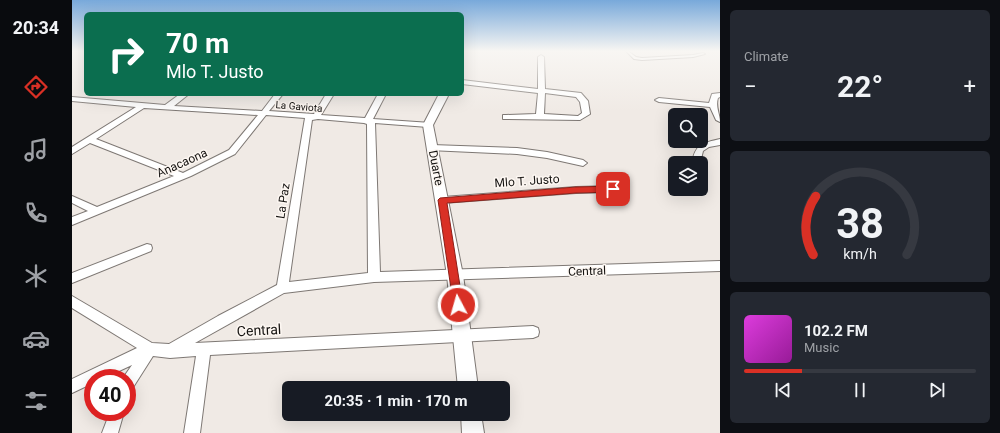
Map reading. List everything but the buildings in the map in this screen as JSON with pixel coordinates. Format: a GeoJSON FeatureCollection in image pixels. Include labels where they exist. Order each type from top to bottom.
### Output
{"type":"FeatureCollection","features":[{"type":"Feature","properties":{"kind":"street"},"geometry":{"type":"LineString","coordinates":[[540,116],[542,91],[541,71]]}},
{"type":"Feature","properties":{"kind":"street"},"geometry":{"type":"LineString","coordinates":[[464,82],[580,96],[584,101],[586,114],[580,118],[540,116],[506,117]]}},
{"type":"Feature","properties":{"kind":"street"},"geometry":{"type":"LineString","coordinates":[[720,95],[712,99],[712,105],[720,120]]}},
{"type":"Feature","properties":{"kind":"street"},"geometry":{"type":"LineString","coordinates":[[167,107],[182,96]]}},
{"type":"Feature","properties":{"kind":"street","name":"Anacaona"},"geometry":{"type":"LineString","coordinates":[[72,221],[183,176],[232,152],[277,96]]}},
{"type":"Feature","properties":{"kind":"street"},"geometry":{"type":"LineString","coordinates":[[312,118],[328,96]]}},
{"type":"Feature","properties":{"kind":"street"},"geometry":{"type":"LineString","coordinates":[[374,277],[369,122],[381,96]]}},
{"type":"Feature","properties":{"kind":"street"},"geometry":{"type":"LineString","coordinates":[[428,125],[443,96]]}},
{"type":"Feature","properties":{"kind":"street","name":"La Gaviota"},"geometry":{"type":"LineString","coordinates":[[72,99],[143,106],[428,125]]}},
{"type":"Feature","properties":{"kind":"street"},"geometry":{"type":"LineString","coordinates":[[659,100],[712,105]]}},
{"type":"Feature","properties":{"kind":"street"},"geometry":{"type":"LineString","coordinates":[[72,151],[143,106]]}},
{"type":"Feature","properties":{"kind":"street","name":"La Paz"},"geometry":{"type":"LineString","coordinates":[[282,288],[312,118]]}},
{"type":"Feature","properties":{"kind":"street","name":"Duarte"},"geometry":{"type":"LineString","coordinates":[[428,125],[443,200],[455,275],[467,381]]}},
{"type":"Feature","properties":{"kind":"street"},"geometry":{"type":"LineString","coordinates":[[90,140],[183,176]]}},
{"type":"Feature","properties":{"kind":"street"},"geometry":{"type":"LineString","coordinates":[[697,156],[697,152],[700,148],[705,145],[720,142]]}},
{"type":"Feature","properties":{"kind":"street"},"geometry":{"type":"LineString","coordinates":[[432,148],[517,151],[547,155],[583,163]]}},
{"type":"Feature","properties":{"kind":"street","name":"Mlo T. Justo"},"geometry":{"type":"LineString","coordinates":[[443,200],[576,190],[613,189]]}},
{"type":"Feature","properties":{"kind":"street"},"geometry":{"type":"LineString","coordinates":[[72,199],[97,211]]}},
{"type":"Feature","properties":{"kind":"street"},"geometry":{"type":"LineString","coordinates":[[72,278],[147,248]]}},
{"type":"Feature","properties":{"kind":"street","name":"Central"},"geometry":{"type":"LineString","coordinates":[[282,288],[374,277],[720,266]]}},
{"type":"Feature","properties":{"kind":"street"},"geometry":{"type":"LineString","coordinates":[[170,351],[222,320],[282,288]]}},
{"type":"Feature","properties":{"kind":"street","name":"Central"},"geometry":{"type":"LineString","coordinates":[[72,302],[150,349],[170,351],[533,332]]}},
{"type":"Feature","properties":{"kind":"street"},"geometry":{"type":"LineString","coordinates":[[136,370],[150,349]]}},
{"type":"Feature","properties":{"kind":"street"},"geometry":{"type":"LineString","coordinates":[[72,386],[150,349]]}},
{"type":"Feature","properties":{"kind":"street"},"geometry":{"type":"LineString","coordinates":[[192,433],[204,349]]}},
{"type":"Feature","properties":{"kind":"street"},"geometry":{"type":"LineString","coordinates":[[110,433],[114,421]]}},
{"type":"Feature","properties":{"kind":"street"},"geometry":{"type":"LineString","coordinates":[[472,421],[473,433]]}},
{"type":"Feature","properties":{"kind":"route"},"geometry":{"type":"LineString","coordinates":[[458,305],[455,275],[443,200],[576,190],[613,189]]}}]}
